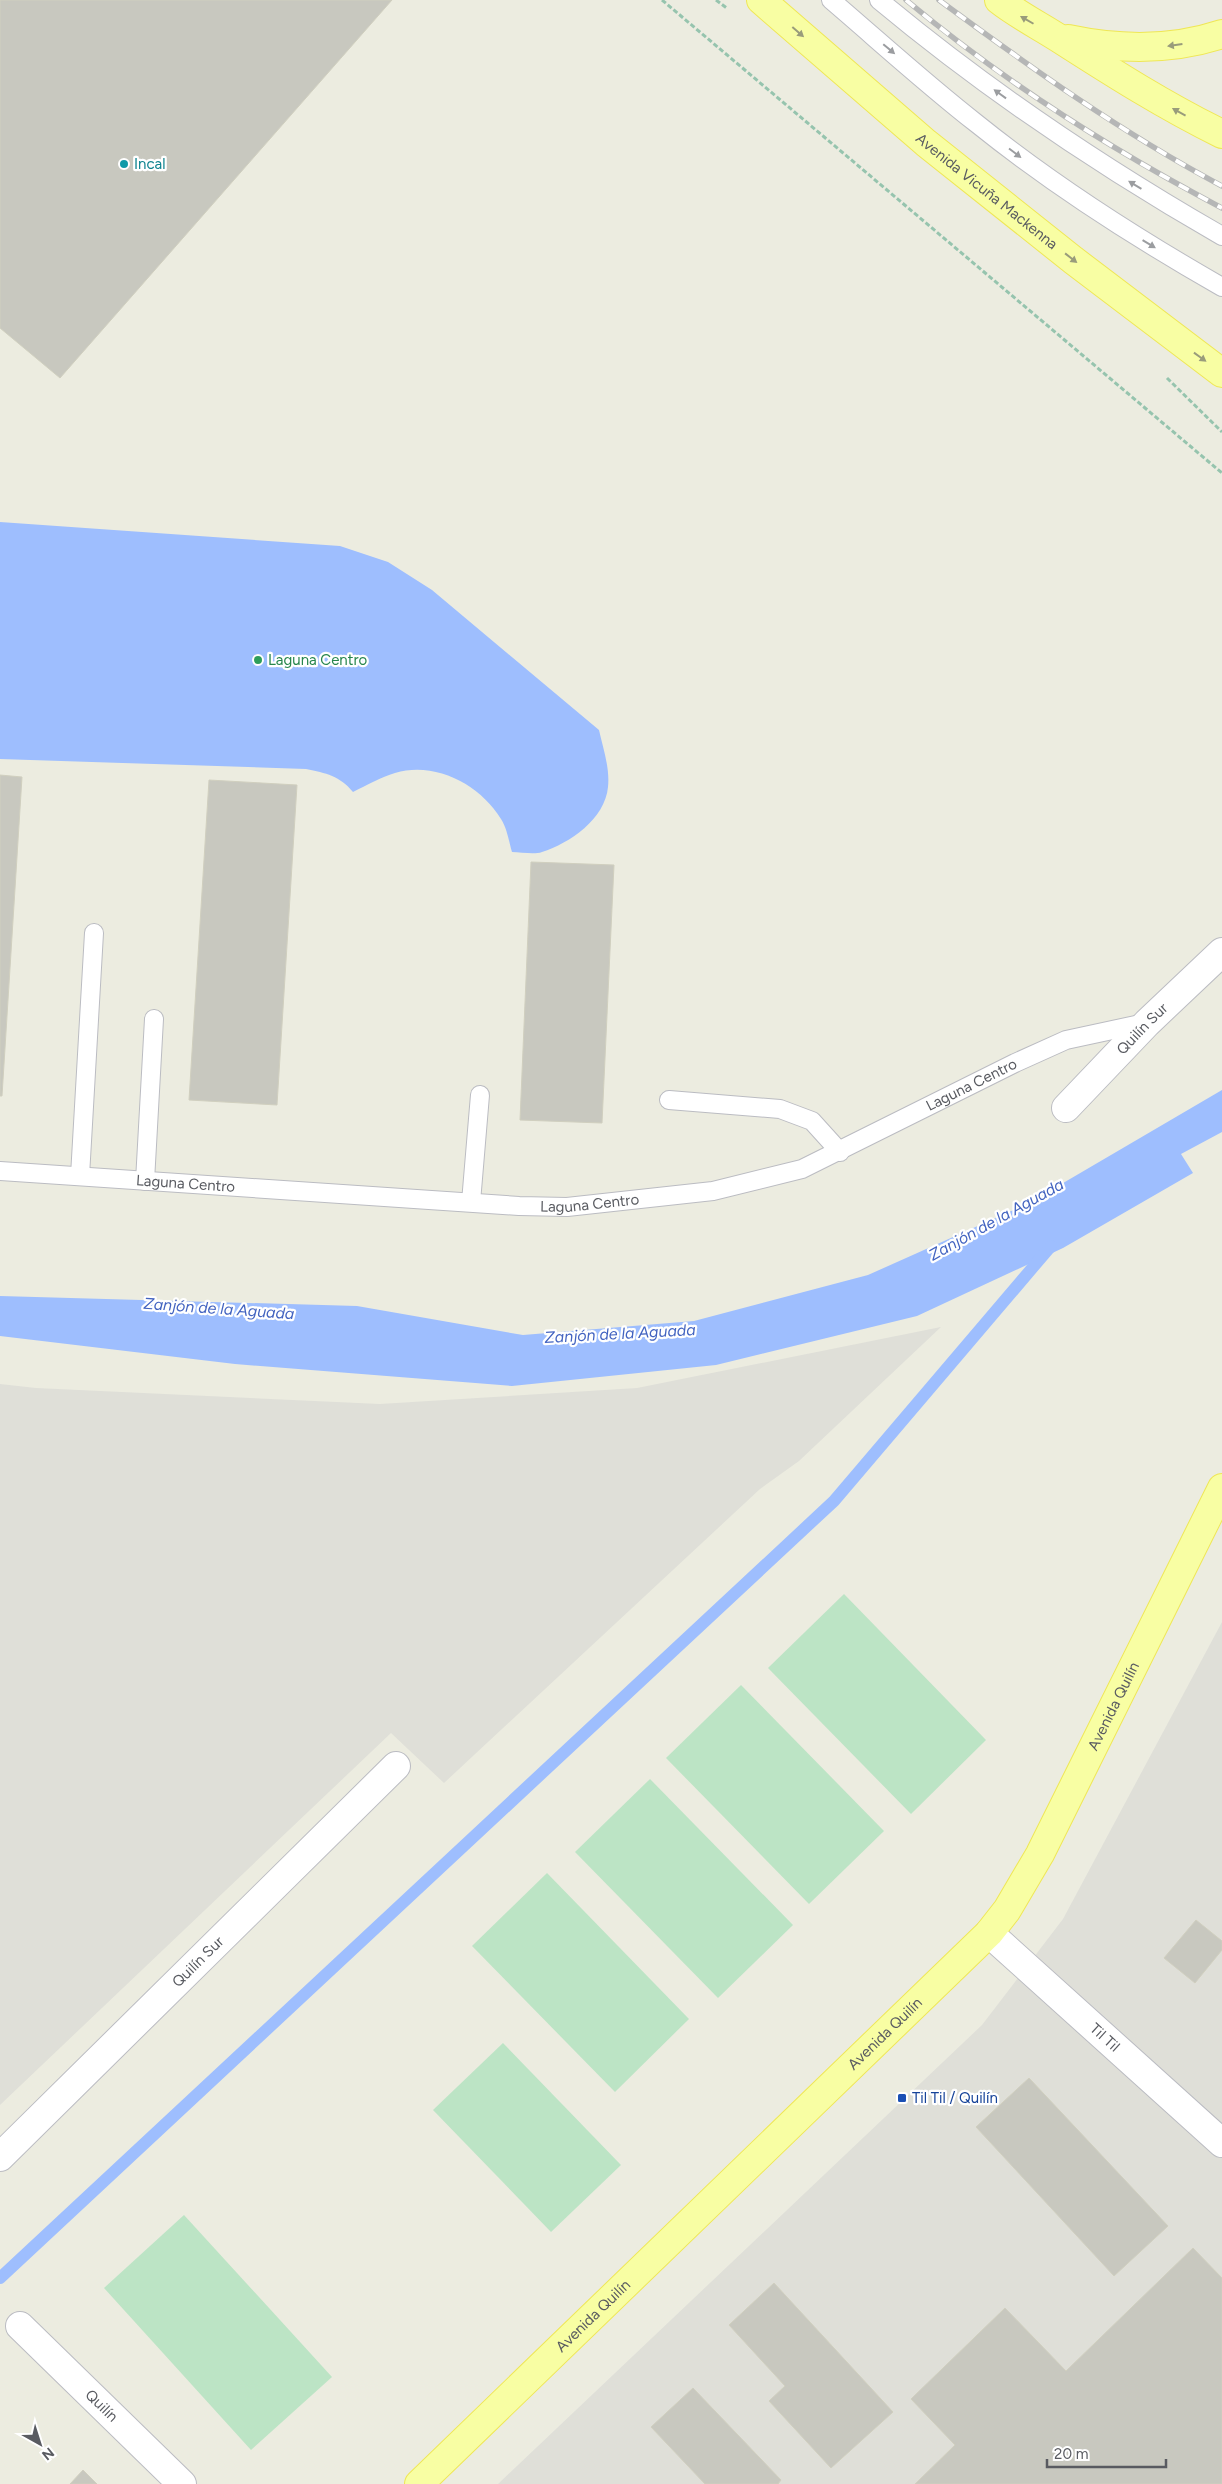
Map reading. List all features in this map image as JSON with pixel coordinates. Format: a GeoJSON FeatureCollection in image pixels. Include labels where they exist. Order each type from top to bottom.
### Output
{"type":"FeatureCollection","features":[{"type":"Feature","properties":{"kind":"main road","name":"Avenida Vicuña Mackenna"},"geometry":{"type":"LineString","coordinates":[[761,0],[926,143],[1073,260],[1222,373]]}},
{"type":"Feature","properties":{"kind":"main road"},"geometry":{"type":"LineString","coordinates":[[999,0],[1020,16],[1058,37],[1131,85],[1222,134]]}},
{"type":"Feature","properties":{"kind":"main road"},"geometry":{"type":"LineString","coordinates":[[1058,37],[1097,45],[1137,48],[1195,42],[1222,34]]}},
{"type":"Feature","properties":{"kind":"main road","name":"Avenida Quilín"},"geometry":{"type":"LineString","coordinates":[[419,2484],[989,1933],[1007,1910],[1040,1854],[1222,1488]]}},
{"type":"Feature","properties":{"kind":"street","name":"Quilín Sur"},"geometry":{"type":"LineString","coordinates":[[1066,1108],[1147,1023],[1222,952]]}},
{"type":"Feature","properties":{"kind":"street","name":"Quilín Sur"},"geometry":{"type":"LineString","coordinates":[[0,2157],[396,1766]]}},
{"type":"Feature","properties":{"kind":"street","name":"Til Til"},"geometry":{"type":"LineString","coordinates":[[989,1933],[1222,2143]]}},
{"type":"Feature","properties":{"kind":"street","name":"Quilín"},"geometry":{"type":"LineString","coordinates":[[20,2326],[182,2484]]}},
{"type":"Feature","properties":{"kind":"lane"},"geometry":{"type":"LineString","coordinates":[[831,0],[974,122],[1030,164],[1135,236],[1222,287]]}},
{"type":"Feature","properties":{"kind":"lane"},"geometry":{"type":"LineString","coordinates":[[879,0],[917,32],[1061,138],[1222,236]]}},
{"type":"Feature","properties":{"kind":"lane"},"geometry":{"type":"LineString","coordinates":[[80,1176],[94,934]]}},
{"type":"Feature","properties":{"kind":"lane"},"geometry":{"type":"LineString","coordinates":[[145,1181],[154,1019]]}},
{"type":"Feature","properties":{"kind":"lane","name":"Laguna Centro"},"geometry":{"type":"LineString","coordinates":[[0,1171],[567,1207],[713,1191],[802,1169],[840,1152],[1015,1063],[1066,1040],[1147,1023]]}},
{"type":"Feature","properties":{"kind":"lane"},"geometry":{"type":"LineString","coordinates":[[471,1202],[480,1095]]}},
{"type":"Feature","properties":{"kind":"lane"},"geometry":{"type":"LineString","coordinates":[[669,1100],[780,1109],[812,1121],[840,1152]]}},
{"type":"Feature","properties":{"kind":"path"},"geometry":{"type":"LineString","coordinates":[[662,0],[1222,473]]}},
{"type":"Feature","properties":{"kind":"shaded area"},"geometry":{"type":"Polygon","coordinates":[[[941,1327],[799,1461],[760,1489],[444,1783],[391,1733],[0,2105],[0,1384],[36,1388],[380,1404],[637,1388],[941,1327]]]}},
{"type":"Feature","properties":{"kind":"shaded area"},"geometry":{"type":"Polygon","coordinates":[[[1222,1622],[1222,2484],[498,2484],[982,2025],[1063,1919],[1222,1622]]]}},
{"type":"Feature","properties":{"kind":"green space"},"geometry":{"type":"Polygon","coordinates":[[[844,1594],[986,1740],[911,1814],[768,1668],[844,1594]]]}},
{"type":"Feature","properties":{"kind":"green space"},"geometry":{"type":"Polygon","coordinates":[[[741,1685],[884,1831],[809,1904],[666,1758],[741,1685]]]}},
{"type":"Feature","properties":{"kind":"green space"},"geometry":{"type":"Polygon","coordinates":[[[650,1779],[793,1925],[718,1998],[575,1852],[650,1779]]]}},
{"type":"Feature","properties":{"kind":"green space"},"geometry":{"type":"Polygon","coordinates":[[[547,1873],[689,2019],[615,2092],[472,1946],[547,1873]]]}},
{"type":"Feature","properties":{"kind":"green space"},"geometry":{"type":"Polygon","coordinates":[[[503,2043],[621,2165],[551,2232],[433,2110],[503,2043]]]}},
{"type":"Feature","properties":{"kind":"green space"},"geometry":{"type":"Polygon","coordinates":[[[184,2215],[332,2377],[251,2450],[104,2288],[184,2215]]]}},
{"type":"Feature","properties":{"kind":"water","name":"Laguna Centro"},"geometry":{"type":"Polygon","coordinates":[[[0,522],[340,546],[388,562],[432,590],[599,730],[608,773],[608,787],[605,799],[593,819],[564,843],[542,852],[527,853],[512,852],[503,823],[492,807],[469,786],[441,773],[426,770],[410,770],[395,773],[353,792],[343,782],[332,776],[306,769],[0,759],[0,522]]]}},
{"type":"Feature","properties":{"kind":"water","name":"Zanjón de la Aguada"},"geometry":{"type":"Polygon","coordinates":[[[1222,1090],[1222,1132],[1181,1154],[1193,1173],[1063,1248],[917,1316],[716,1365],[512,1386],[235,1364],[0,1336],[0,1296],[357,1306],[523,1335],[694,1321],[868,1275],[1029,1203],[1222,1090]]]}},
{"type":"Feature","properties":{"kind":"building","name":"Incal"},"geometry":{"type":"Polygon","coordinates":[[[0,0],[392,0],[60,378],[0,328],[0,0]]]}},
{"type":"Feature","properties":{"kind":"building"},"geometry":{"type":"Polygon","coordinates":[[[0,775],[22,777],[2,1096],[0,1096],[0,775]]]}},
{"type":"Feature","properties":{"kind":"building"},"geometry":{"type":"Polygon","coordinates":[[[209,780],[297,785],[277,1105],[189,1100],[209,780]]]}},
{"type":"Feature","properties":{"kind":"building"},"geometry":{"type":"Polygon","coordinates":[[[531,862],[614,865],[602,1123],[520,1120],[531,862]]]}},
{"type":"Feature","properties":{"kind":"building"},"geometry":{"type":"Polygon","coordinates":[[[1196,1920],[1222,1941],[1222,1950],[1195,1983],[1164,1958],[1196,1920]]]}},
{"type":"Feature","properties":{"kind":"building"},"geometry":{"type":"Polygon","coordinates":[[[1029,2078],[1168,2226],[1114,2276],[976,2127],[1029,2078]]]}},
{"type":"Feature","properties":{"kind":"building"},"geometry":{"type":"Polygon","coordinates":[[[1193,2248],[1222,2278],[1222,2484],[915,2484],[955,2445],[911,2399],[1005,2308],[1066,2371],[1193,2248]]]}},
{"type":"Feature","properties":{"kind":"building"},"geometry":{"type":"Polygon","coordinates":[[[774,2283],[893,2412],[831,2468],[769,2401],[785,2386],[729,2325],[774,2283]]]}},
{"type":"Feature","properties":{"kind":"building"},"geometry":{"type":"Polygon","coordinates":[[[693,2388],[781,2480],[778,2484],[705,2484],[651,2427],[693,2388]]]}},
{"type":"Feature","properties":{"kind":"building"},"geometry":{"type":"Polygon","coordinates":[[[83,2470],[97,2484],[70,2484],[83,2470]]]}},
{"type":"Feature","properties":{"kind":"waterway"},"geometry":{"type":"LineString","coordinates":[[0,2278],[834,1501],[1051,1246]]}},
{"type":"Feature","properties":{"kind":"railway"},"geometry":{"type":"LineString","coordinates":[[906,0],[943,30],[1058,112],[1098,138],[1222,208]]}},
{"type":"Feature","properties":{"kind":"railway"},"geometry":{"type":"LineString","coordinates":[[939,0],[1113,122],[1222,186]]}},
{"type":"Feature","properties":{"kind":"place","name":"Incal"},"geometry":{"type":"Point","coordinates":[124,164]}},
{"type":"Feature","properties":{"kind":"place","name":"Laguna Centro"},"geometry":{"type":"Point","coordinates":[258,660]}},
{"type":"Feature","properties":{"kind":"place","name":"Til Til / Quilín"},"geometry":{"type":"Point","coordinates":[902,2098]}}]}
